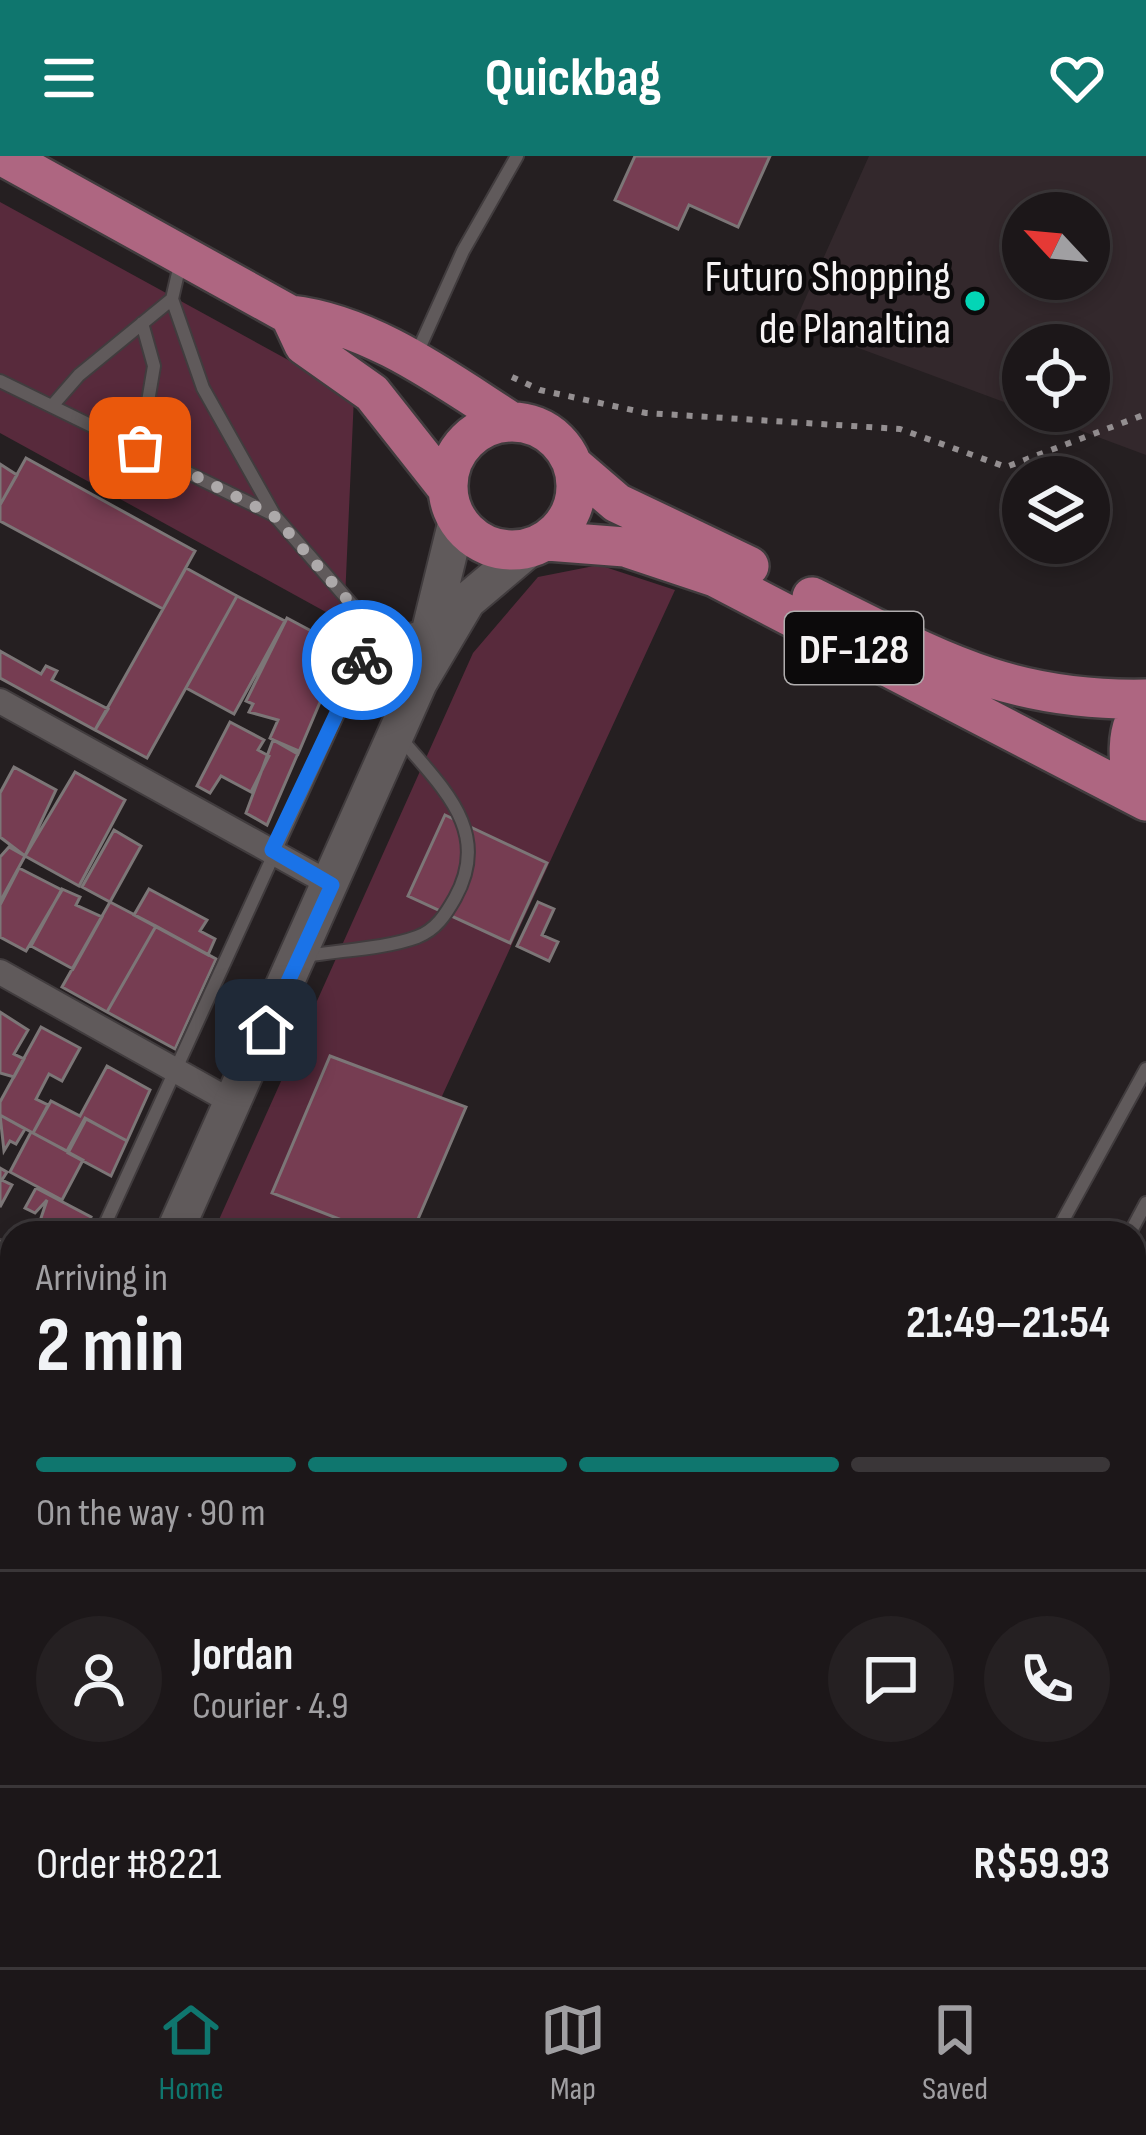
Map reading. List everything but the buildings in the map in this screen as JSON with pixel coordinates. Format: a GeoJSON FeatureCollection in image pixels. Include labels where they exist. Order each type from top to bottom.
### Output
{"type":"FeatureCollection","features":[{"type":"Feature","properties":{"kind":"main road","name":"DF-128"},"geometry":{"type":"LineString","coordinates":[[3,156],[290,315],[322,318],[413,360],[510,421],[527,422],[556,438],[574,466],[617,503],[945,663],[1022,690],[1146,702]]}},
{"type":"Feature","properties":{"kind":"main road","name":"DF-128"},"geometry":{"type":"LineString","coordinates":[[290,315],[304,345],[372,393],[482,543],[498,549],[539,544],[625,548],[715,577],[1140,798]]}},
{"type":"Feature","properties":{"kind":"main road"},"geometry":{"type":"LineString","coordinates":[[452,504],[449,471],[465,442],[493,424],[510,421]]}},
{"type":"Feature","properties":{"kind":"main road"},"geometry":{"type":"LineString","coordinates":[[539,544],[560,530],[575,500],[574,466]]}},
{"type":"Feature","properties":{"kind":"main road"},"geometry":{"type":"LineString","coordinates":[[1140,798],[1130,738],[1146,702]]}},
{"type":"Feature","properties":{"kind":"street"},"geometry":{"type":"LineString","coordinates":[[419,682],[452,504]]}},
{"type":"Feature","properties":{"kind":"street"},"geometry":{"type":"LineString","coordinates":[[179,1221],[419,682],[467,601],[539,544]]}},
{"type":"Feature","properties":{"kind":"street"},"geometry":{"type":"LineString","coordinates":[[0,701],[332,885]]}},
{"type":"Feature","properties":{"kind":"street"},"geometry":{"type":"LineString","coordinates":[[0,972],[232,1102]]}},
{"type":"Feature","properties":{"kind":"lane"},"geometry":{"type":"LineString","coordinates":[[413,360],[463,251],[517,156]]}},
{"type":"Feature","properties":{"kind":"lane"},"geometry":{"type":"LineString","coordinates":[[182,255],[172,299],[203,388],[274,516],[381,638]]}},
{"type":"Feature","properties":{"kind":"lane"},"geometry":{"type":"LineString","coordinates":[[52,406],[79,375],[172,299]]}},
{"type":"Feature","properties":{"kind":"lane"},"geometry":{"type":"LineString","coordinates":[[140,448],[154,366],[142,322]]}},
{"type":"Feature","properties":{"kind":"lane"},"geometry":{"type":"LineString","coordinates":[[0,381],[274,516]]}},
{"type":"Feature","properties":{"kind":"lane"},"geometry":{"type":"LineString","coordinates":[[106,1221],[272,850],[364,658],[381,638],[429,625]]}},
{"type":"Feature","properties":{"kind":"lane"},"geometry":{"type":"LineString","coordinates":[[299,957],[419,937],[443,919],[462,886],[472,840],[460,810],[396,733]]}},
{"type":"Feature","properties":{"kind":"lane"},"geometry":{"type":"LineString","coordinates":[[1063,1221],[1146,1070]]}},
{"type":"Feature","properties":{"kind":"path"},"geometry":{"type":"LineString","coordinates":[[501,372],[540,390],[646,413],[900,429],[1006,467],[1146,414]]}},
{"type":"Feature","properties":{"kind":"shaded area","name":"Futuro Shopping de Planaltina"},"geometry":{"type":"Polygon","coordinates":[[[869,156],[1146,156],[1146,455],[1084,432],[1110,432],[1110,324],[1002,324],[1002,401],[794,324],[869,156]]]}},
{"type":"Feature","properties":{"kind":"shaded area"},"geometry":{"type":"Polygon","coordinates":[[[0,202],[354,396],[344,622],[0,433],[0,202]]]}},
{"type":"Feature","properties":{"kind":"shaded area"},"geometry":{"type":"Polygon","coordinates":[[[599,565],[675,590],[385,1221],[218,1221],[473,653],[538,577],[599,565]]]}},
{"type":"Feature","properties":{"kind":"way so far"},"geometry":{"type":"LineString","coordinates":[[140,448],[274,516],[381,638],[362,660]]}},
{"type":"Feature","properties":{"kind":"place","name":"Futuro Shopping de Planaltina"},"geometry":{"type":"Point","coordinates":[975,301]}},
{"type":"Feature","properties":{"kind":"route"},"geometry":{"type":"LineString","coordinates":[[266,1030],[332,885],[272,850],[362,660]]}}]}
